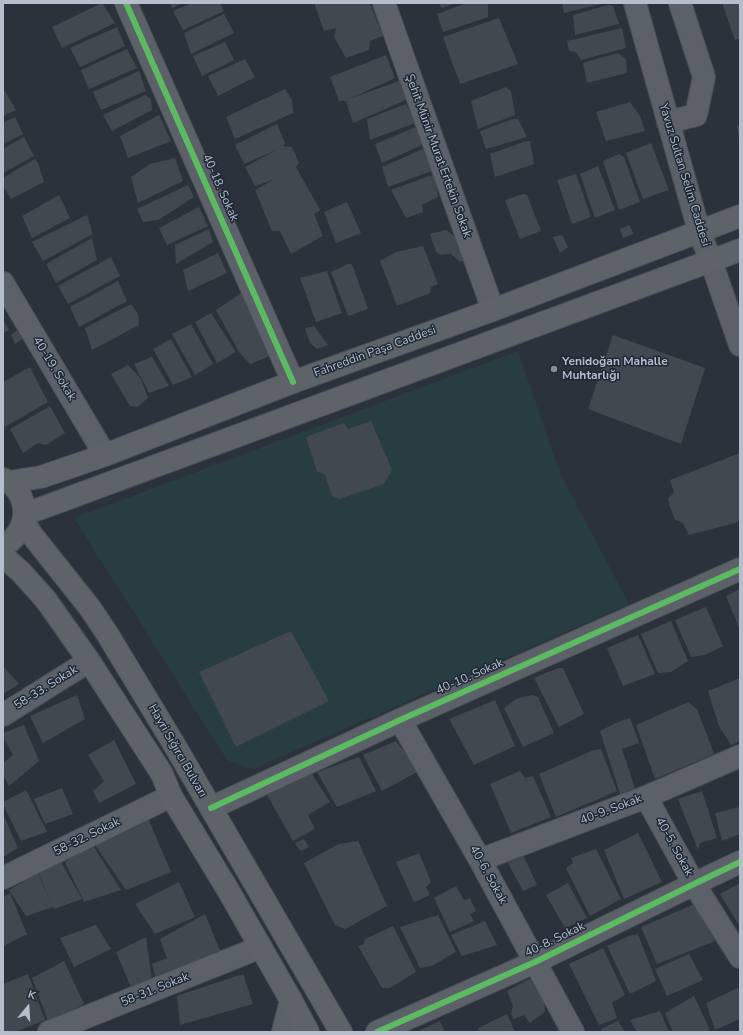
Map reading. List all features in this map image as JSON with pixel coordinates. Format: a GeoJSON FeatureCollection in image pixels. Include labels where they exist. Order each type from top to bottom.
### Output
{"type":"FeatureCollection","features":[{"type":"Feature","properties":{"kind":"main road","name":"Fahreddin Paşa Caddesi"},"geometry":{"type":"LineString","coordinates":[[6,480],[41,477],[105,455],[293,382],[493,310],[740,216]]}},
{"type":"Feature","properties":{"kind":"main road"},"geometry":{"type":"LineString","coordinates":[[24,517],[50,505],[740,250]]}},
{"type":"Feature","properties":{"kind":"main road"},"geometry":{"type":"LineString","coordinates":[[3,546],[16,536],[22,526],[24,517],[23,501],[18,490],[6,480]]}},
{"type":"Feature","properties":{"kind":"main road","name":"Hayri Sığırcı Bulvarı"},"geometry":{"type":"LineString","coordinates":[[24,517],[40,545],[90,608],[108,635],[175,746],[341,1032]]}},
{"type":"Feature","properties":{"kind":"main road","name":"Hayri Sığırcı Bulvarı"},"geometry":{"type":"LineString","coordinates":[[3,556],[21,572],[46,600],[89,661],[162,774],[171,796],[228,890],[308,1032]]}},
{"type":"Feature","properties":{"kind":"street","name":"40-18. Sokak"},"geometry":{"type":"LineString","coordinates":[[126,3],[293,382]]}},
{"type":"Feature","properties":{"kind":"street","name":"Şehit Münir Murat Ertekin Sokak"},"geometry":{"type":"LineString","coordinates":[[384,3],[493,310]]}},
{"type":"Feature","properties":{"kind":"street","name":"Yavuz Sultan Selim Caddesi"},"geometry":{"type":"LineString","coordinates":[[635,3],[699,231],[740,345]]}},
{"type":"Feature","properties":{"kind":"street"},"geometry":{"type":"LineString","coordinates":[[668,122],[696,115],[704,77],[680,3]]}},
{"type":"Feature","properties":{"kind":"street","name":"40-19. Sokak"},"geometry":{"type":"LineString","coordinates":[[3,284],[105,455]]}},
{"type":"Feature","properties":{"kind":"street","name":"40-10. Sokak"},"geometry":{"type":"LineString","coordinates":[[211,808],[400,720],[740,569]]}},
{"type":"Feature","properties":{"kind":"street","name":"58-33. Sokak"},"geometry":{"type":"LineString","coordinates":[[3,715],[89,661]]}},
{"type":"Feature","properties":{"kind":"street","name":"40-6. Sokak"},"geometry":{"type":"LineString","coordinates":[[400,720],[480,860],[573,1032]]}},
{"type":"Feature","properties":{"kind":"street","name":"40-9. Sokak"},"geometry":{"type":"LineString","coordinates":[[480,860],[646,797],[740,756]]}},
{"type":"Feature","properties":{"kind":"street","name":"58-32. Sokak"},"geometry":{"type":"LineString","coordinates":[[3,878],[171,796]]}},
{"type":"Feature","properties":{"kind":"street","name":"40-5. Sokak"},"geometry":{"type":"LineString","coordinates":[[646,797],[694,884],[740,957]]}},
{"type":"Feature","properties":{"kind":"street","name":"40-8. Sokak"},"geometry":{"type":"LineString","coordinates":[[377,1032],[535,962],[740,862]]}},
{"type":"Feature","properties":{"kind":"street","name":"58-31. Sokak"},"geometry":{"type":"LineString","coordinates":[[49,1032],[261,947]]}},
{"type":"Feature","properties":{"kind":"street"},"geometry":{"type":"LineString","coordinates":[[283,1032],[291,1000]]}},
{"type":"Feature","properties":{"kind":"green space"},"geometry":{"type":"Polygon","coordinates":[[[518,351],[560,473],[629,604],[253,769],[227,760],[74,518],[518,351]]]}},
{"type":"Feature","properties":{"kind":"building"},"geometry":{"type":"Polygon","coordinates":[[[102,3],[115,23],[62,48],[52,27],[102,3]]]}},
{"type":"Feature","properties":{"kind":"building"},"geometry":{"type":"Polygon","coordinates":[[[170,3],[183,3],[172,8],[170,3]]]}},
{"type":"Feature","properties":{"kind":"building"},"geometry":{"type":"Polygon","coordinates":[[[192,3],[220,3],[224,11],[183,30],[173,11],[192,3]]]}},
{"type":"Feature","properties":{"kind":"building"},"geometry":{"type":"Polygon","coordinates":[[[314,3],[370,3],[383,36],[370,41],[369,50],[346,58],[334,37],[336,28],[324,31],[314,3]]]}},
{"type":"Feature","properties":{"kind":"building"},"geometry":{"type":"Polygon","coordinates":[[[439,3],[455,3],[442,8],[439,3]]]}},
{"type":"Feature","properties":{"kind":"building"},"geometry":{"type":"Polygon","coordinates":[[[467,3],[487,3],[488,17],[443,32],[437,14],[467,3]]]}},
{"type":"Feature","properties":{"kind":"building"},"geometry":{"type":"Polygon","coordinates":[[[562,3],[601,3],[601,4],[564,13],[562,3]]]}},
{"type":"Feature","properties":{"kind":"building"},"geometry":{"type":"Polygon","coordinates":[[[722,3],[740,3],[740,38],[735,40],[722,3]]]}},
{"type":"Feature","properties":{"kind":"building"},"geometry":{"type":"Polygon","coordinates":[[[608,5],[613,6],[619,24],[575,35],[573,15],[608,5]]]}},
{"type":"Feature","properties":{"kind":"building"},"geometry":{"type":"Polygon","coordinates":[[[224,14],[234,33],[191,54],[184,33],[224,14]]]}},
{"type":"Feature","properties":{"kind":"building"},"geometry":{"type":"Polygon","coordinates":[[[499,18],[518,64],[460,84],[443,37],[499,18]]]}},
{"type":"Feature","properties":{"kind":"building"},"geometry":{"type":"Polygon","coordinates":[[[117,27],[125,46],[80,67],[70,48],[117,27]]]}},
{"type":"Feature","properties":{"kind":"building"},"geometry":{"type":"Polygon","coordinates":[[[622,28],[626,48],[581,60],[576,52],[569,51],[567,41],[622,28]]]}},
{"type":"Feature","properties":{"kind":"building"},"geometry":{"type":"Polygon","coordinates":[[[225,42],[234,60],[202,76],[193,56],[225,42]]]}},
{"type":"Feature","properties":{"kind":"building"},"geometry":{"type":"Polygon","coordinates":[[[127,49],[137,68],[89,89],[81,70],[127,49]]]}},
{"type":"Feature","properties":{"kind":"building"},"geometry":{"type":"Polygon","coordinates":[[[618,53],[626,59],[627,73],[587,83],[583,63],[618,53]]]}},
{"type":"Feature","properties":{"kind":"building"},"geometry":{"type":"Polygon","coordinates":[[[386,55],[395,78],[349,99],[399,81],[406,100],[353,123],[346,101],[339,101],[330,77],[386,55]]]}},
{"type":"Feature","properties":{"kind":"building"},"geometry":{"type":"Polygon","coordinates":[[[245,59],[255,77],[218,96],[208,76],[245,59]]]}},
{"type":"Feature","properties":{"kind":"building"},"geometry":{"type":"Polygon","coordinates":[[[139,71],[146,91],[101,110],[93,92],[139,71]]]}},
{"type":"Feature","properties":{"kind":"building"},"geometry":{"type":"Polygon","coordinates":[[[506,87],[511,91],[515,115],[478,129],[471,101],[506,87]]]}},
{"type":"Feature","properties":{"kind":"building"},"geometry":{"type":"Polygon","coordinates":[[[285,89],[292,100],[293,113],[235,139],[226,117],[285,89]]]}},
{"type":"Feature","properties":{"kind":"building"},"geometry":{"type":"Polygon","coordinates":[[[5,91],[16,110],[3,116],[3,92],[5,91]]]}},
{"type":"Feature","properties":{"kind":"building"},"geometry":{"type":"Polygon","coordinates":[[[145,95],[151,99],[152,110],[112,131],[103,115],[145,95]]]}},
{"type":"Feature","properties":{"kind":"building"},"geometry":{"type":"Polygon","coordinates":[[[630,102],[640,116],[645,131],[606,141],[596,112],[630,102]]]}},
{"type":"Feature","properties":{"kind":"building"},"geometry":{"type":"Polygon","coordinates":[[[406,104],[415,123],[370,140],[367,119],[406,104]]]}},
{"type":"Feature","properties":{"kind":"building"},"geometry":{"type":"Polygon","coordinates":[[[159,115],[171,141],[128,158],[120,136],[159,115]]]}},
{"type":"Feature","properties":{"kind":"building"},"geometry":{"type":"Polygon","coordinates":[[[15,117],[23,134],[3,144],[3,123],[15,117]]]}},
{"type":"Feature","properties":{"kind":"building"},"geometry":{"type":"Polygon","coordinates":[[[513,119],[518,119],[527,137],[486,149],[480,131],[513,119]]]}},
{"type":"Feature","properties":{"kind":"building"},"geometry":{"type":"Polygon","coordinates":[[[277,124],[285,143],[283,146],[292,147],[299,163],[296,167],[320,210],[314,214],[323,236],[291,254],[280,231],[272,231],[255,190],[273,180],[255,186],[245,167],[276,150],[244,164],[235,145],[277,124]]]}},
{"type":"Feature","properties":{"kind":"building"},"geometry":{"type":"Polygon","coordinates":[[[740,125],[740,139],[739,139],[737,126],[740,125]]]}},
{"type":"Feature","properties":{"kind":"building"},"geometry":{"type":"Polygon","coordinates":[[[416,127],[422,145],[382,163],[375,144],[416,127]]]}},
{"type":"Feature","properties":{"kind":"building"},"geometry":{"type":"Polygon","coordinates":[[[24,137],[34,156],[3,173],[3,149],[24,137]]]}},
{"type":"Feature","properties":{"kind":"building"},"geometry":{"type":"Polygon","coordinates":[[[526,141],[530,141],[534,164],[495,177],[490,154],[526,141]]]}},
{"type":"Feature","properties":{"kind":"building"},"geometry":{"type":"Polygon","coordinates":[[[651,143],[669,190],[643,199],[626,153],[651,143]]]}},
{"type":"Feature","properties":{"kind":"building"},"geometry":{"type":"Polygon","coordinates":[[[423,149],[432,171],[388,187],[382,167],[423,149]]]}},
{"type":"Feature","properties":{"kind":"building"},"geometry":{"type":"Polygon","coordinates":[[[619,154],[624,157],[640,202],[619,210],[603,161],[619,154]]]}},
{"type":"Feature","properties":{"kind":"building"},"geometry":{"type":"Polygon","coordinates":[[[175,158],[183,181],[138,203],[131,177],[150,164],[175,158]]]}},
{"type":"Feature","properties":{"kind":"building"},"geometry":{"type":"Polygon","coordinates":[[[35,159],[38,163],[44,182],[11,199],[3,186],[3,178],[35,159]]]}},
{"type":"Feature","properties":{"kind":"building"},"geometry":{"type":"Polygon","coordinates":[[[598,166],[615,210],[595,218],[580,174],[598,166]]]}},
{"type":"Feature","properties":{"kind":"building"},"geometry":{"type":"Polygon","coordinates":[[[576,174],[591,217],[572,224],[557,180],[576,174]]]}},
{"type":"Feature","properties":{"kind":"building"},"geometry":{"type":"Polygon","coordinates":[[[429,176],[435,176],[438,197],[422,205],[423,212],[406,218],[391,190],[429,176]]]}},
{"type":"Feature","properties":{"kind":"building"},"geometry":{"type":"Polygon","coordinates":[[[188,185],[194,197],[158,220],[143,222],[137,209],[188,185]]]}},
{"type":"Feature","properties":{"kind":"building"},"geometry":{"type":"Polygon","coordinates":[[[523,194],[527,195],[541,231],[520,239],[505,200],[523,194]]]}},
{"type":"Feature","properties":{"kind":"building"},"geometry":{"type":"Polygon","coordinates":[[[59,195],[70,218],[32,238],[22,216],[59,195]]]}},
{"type":"Feature","properties":{"kind":"building"},"geometry":{"type":"Polygon","coordinates":[[[347,202],[361,233],[336,243],[324,212],[347,202]]]}},
{"type":"Feature","properties":{"kind":"building"},"geometry":{"type":"Polygon","coordinates":[[[199,207],[208,226],[167,245],[159,228],[199,207]]]}},
{"type":"Feature","properties":{"kind":"building"},"geometry":{"type":"Polygon","coordinates":[[[87,215],[93,234],[43,261],[32,242],[87,215]]]}},
{"type":"Feature","properties":{"kind":"building"},"geometry":{"type":"Polygon","coordinates":[[[629,225],[634,234],[623,238],[620,229],[629,225]]]}},
{"type":"Feature","properties":{"kind":"building"},"geometry":{"type":"Polygon","coordinates":[[[209,229],[213,242],[176,264],[175,245],[209,229]]]}},
{"type":"Feature","properties":{"kind":"building"},"geometry":{"type":"Polygon","coordinates":[[[446,230],[457,238],[465,260],[460,262],[451,254],[441,255],[436,252],[430,234],[446,230]]]}},
{"type":"Feature","properties":{"kind":"building"},"geometry":{"type":"Polygon","coordinates":[[[562,235],[568,247],[560,253],[553,237],[562,235]]]}},
{"type":"Feature","properties":{"kind":"building"},"geometry":{"type":"Polygon","coordinates":[[[92,238],[97,260],[56,283],[46,264],[92,238]]]}},
{"type":"Feature","properties":{"kind":"building"},"geometry":{"type":"Polygon","coordinates":[[[423,246],[438,284],[431,287],[430,293],[397,306],[380,261],[396,252],[423,246]]]}},
{"type":"Feature","properties":{"kind":"building"},"geometry":{"type":"Polygon","coordinates":[[[218,253],[227,273],[188,291],[183,270],[218,253]]]}},
{"type":"Feature","properties":{"kind":"building"},"geometry":{"type":"Polygon","coordinates":[[[111,257],[120,276],[68,304],[58,286],[111,257]]]}},
{"type":"Feature","properties":{"kind":"building"},"geometry":{"type":"Polygon","coordinates":[[[348,264],[352,264],[368,309],[348,316],[331,272],[348,264]]]}},
{"type":"Feature","properties":{"kind":"building"},"geometry":{"type":"Polygon","coordinates":[[[327,271],[342,313],[316,322],[300,278],[327,271]]]}},
{"type":"Feature","properties":{"kind":"building"},"geometry":{"type":"Polygon","coordinates":[[[118,281],[127,301],[79,327],[70,307],[118,281]]]}},
{"type":"Feature","properties":{"kind":"building"},"geometry":{"type":"Polygon","coordinates":[[[243,292],[275,354],[250,364],[239,352],[216,310],[243,292]]]}},
{"type":"Feature","properties":{"kind":"building"},"geometry":{"type":"Polygon","coordinates":[[[131,304],[138,314],[139,325],[92,350],[85,328],[131,304]]]}},
{"type":"Feature","properties":{"kind":"building"},"geometry":{"type":"Polygon","coordinates":[[[211,313],[236,352],[217,363],[195,322],[211,313]]]}},
{"type":"Feature","properties":{"kind":"building"},"geometry":{"type":"Polygon","coordinates":[[[3,320],[9,330],[3,333],[3,320]]]}},
{"type":"Feature","properties":{"kind":"building"},"geometry":{"type":"Polygon","coordinates":[[[191,324],[213,364],[195,375],[172,334],[191,324]]]}},
{"type":"Feature","properties":{"kind":"building"},"geometry":{"type":"Polygon","coordinates":[[[314,326],[328,345],[317,349],[310,343],[305,328],[314,326]]]}},
{"type":"Feature","properties":{"kind":"building"},"geometry":{"type":"Polygon","coordinates":[[[21,327],[29,335],[15,344],[11,335],[21,327]]]}},
{"type":"Feature","properties":{"kind":"building"},"geometry":{"type":"Polygon","coordinates":[[[613,335],[705,368],[681,444],[588,409],[613,335]]]}},
{"type":"Feature","properties":{"kind":"building"},"geometry":{"type":"Polygon","coordinates":[[[171,339],[192,377],[173,385],[153,349],[171,339]]]}},
{"type":"Feature","properties":{"kind":"building"},"geometry":{"type":"Polygon","coordinates":[[[152,357],[169,386],[149,393],[134,364],[152,357]]]}},
{"type":"Feature","properties":{"kind":"building"},"geometry":{"type":"Polygon","coordinates":[[[128,365],[141,379],[148,398],[137,407],[130,406],[111,374],[128,365]]]}},
{"type":"Feature","properties":{"kind":"building"},"geometry":{"type":"Polygon","coordinates":[[[30,367],[48,402],[5,427],[3,424],[3,382],[30,367]]]}},
{"type":"Feature","properties":{"kind":"building"},"geometry":{"type":"Polygon","coordinates":[[[50,406],[65,433],[46,445],[38,443],[23,453],[10,429],[50,406]]]}},
{"type":"Feature","properties":{"kind":"building"},"geometry":{"type":"Polygon","coordinates":[[[371,421],[392,470],[384,484],[339,499],[332,496],[325,475],[317,471],[306,437],[344,423],[348,429],[371,421]]]}},
{"type":"Feature","properties":{"kind":"building"},"geometry":{"type":"Polygon","coordinates":[[[740,453],[740,520],[735,523],[689,535],[683,523],[675,520],[669,504],[668,498],[674,493],[670,480],[740,453]]]}},
{"type":"Feature","properties":{"kind":"building"},"geometry":{"type":"Polygon","coordinates":[[[740,589],[740,630],[726,596],[740,589]]]}},
{"type":"Feature","properties":{"kind":"building"},"geometry":{"type":"Polygon","coordinates":[[[706,607],[723,646],[705,655],[691,657],[675,620],[706,607]]]}},
{"type":"Feature","properties":{"kind":"building"},"geometry":{"type":"Polygon","coordinates":[[[671,621],[688,661],[671,672],[658,673],[641,634],[671,621]]]}},
{"type":"Feature","properties":{"kind":"building"},"geometry":{"type":"Polygon","coordinates":[[[291,631],[329,701],[236,747],[199,672],[291,631]]]}},
{"type":"Feature","properties":{"kind":"building"},"geometry":{"type":"Polygon","coordinates":[[[638,635],[655,674],[623,686],[607,648],[638,635]]]}},
{"type":"Feature","properties":{"kind":"building"},"geometry":{"type":"Polygon","coordinates":[[[3,666],[19,684],[3,694],[3,666]]]}},
{"type":"Feature","properties":{"kind":"building"},"geometry":{"type":"Polygon","coordinates":[[[558,668],[563,668],[584,714],[559,727],[534,678],[558,668]]]}},
{"type":"Feature","properties":{"kind":"building"},"geometry":{"type":"Polygon","coordinates":[[[740,678],[740,741],[731,745],[719,726],[708,691],[740,678]]]}},
{"type":"Feature","properties":{"kind":"building"},"geometry":{"type":"Polygon","coordinates":[[[77,695],[85,719],[43,743],[30,716],[77,695]]]}},
{"type":"Feature","properties":{"kind":"building"},"geometry":{"type":"Polygon","coordinates":[[[532,695],[538,697],[554,733],[523,747],[504,708],[516,699],[532,695]]]}},
{"type":"Feature","properties":{"kind":"building"},"geometry":{"type":"Polygon","coordinates":[[[495,700],[515,746],[474,765],[449,719],[495,700]]]}},
{"type":"Feature","properties":{"kind":"building"},"geometry":{"type":"Polygon","coordinates":[[[688,702],[697,709],[714,754],[655,779],[636,725],[688,702]]]}},
{"type":"Feature","properties":{"kind":"building"},"geometry":{"type":"Polygon","coordinates":[[[630,718],[639,743],[622,749],[635,788],[620,794],[600,731],[620,721],[630,718]]]}},
{"type":"Feature","properties":{"kind":"building"},"geometry":{"type":"Polygon","coordinates":[[[24,725],[39,761],[9,786],[3,775],[3,763],[13,755],[3,737],[3,733],[24,725]]]}},
{"type":"Feature","properties":{"kind":"building"},"geometry":{"type":"Polygon","coordinates":[[[114,740],[136,784],[99,803],[93,791],[104,781],[88,755],[114,740]]]}},
{"type":"Feature","properties":{"kind":"building"},"geometry":{"type":"Polygon","coordinates":[[[396,741],[419,771],[382,791],[363,755],[396,741]]]}},
{"type":"Feature","properties":{"kind":"building"},"geometry":{"type":"Polygon","coordinates":[[[601,749],[617,791],[556,817],[539,774],[594,750],[601,749]]]}},
{"type":"Feature","properties":{"kind":"building"},"geometry":{"type":"Polygon","coordinates":[[[359,757],[376,791],[337,807],[317,772],[359,757]]]}},
{"type":"Feature","properties":{"kind":"building"},"geometry":{"type":"Polygon","coordinates":[[[520,771],[525,778],[533,776],[551,817],[511,833],[490,784],[520,771]]]}},
{"type":"Feature","properties":{"kind":"building"},"geometry":{"type":"Polygon","coordinates":[[[312,774],[330,802],[308,815],[315,829],[293,841],[267,795],[312,774]]]}},
{"type":"Feature","properties":{"kind":"building"},"geometry":{"type":"Polygon","coordinates":[[[62,788],[73,814],[45,824],[34,799],[62,788]]]}},
{"type":"Feature","properties":{"kind":"building"},"geometry":{"type":"Polygon","coordinates":[[[26,790],[47,832],[21,841],[3,802],[26,790]]]}},
{"type":"Feature","properties":{"kind":"building"},"geometry":{"type":"Polygon","coordinates":[[[702,791],[717,838],[700,843],[698,850],[678,799],[702,791]]]}},
{"type":"Feature","properties":{"kind":"building"},"geometry":{"type":"Polygon","coordinates":[[[740,807],[740,834],[722,841],[715,813],[740,807]]]}},
{"type":"Feature","properties":{"kind":"building"},"geometry":{"type":"Polygon","coordinates":[[[3,814],[18,848],[3,857],[3,814]]]}},
{"type":"Feature","properties":{"kind":"building"},"geometry":{"type":"Polygon","coordinates":[[[148,818],[171,872],[126,890],[95,845],[148,818]]]}},
{"type":"Feature","properties":{"kind":"building"},"geometry":{"type":"Polygon","coordinates":[[[638,833],[662,882],[624,899],[604,850],[638,833]]]}},
{"type":"Feature","properties":{"kind":"building"},"geometry":{"type":"Polygon","coordinates":[[[304,839],[309,847],[300,851],[295,843],[304,839]]]}},
{"type":"Feature","properties":{"kind":"building"},"geometry":{"type":"Polygon","coordinates":[[[358,841],[387,906],[345,929],[335,925],[304,863],[339,844],[358,841]]]}},
{"type":"Feature","properties":{"kind":"building"},"geometry":{"type":"Polygon","coordinates":[[[92,844],[121,890],[84,902],[65,862],[92,844]]]}},
{"type":"Feature","properties":{"kind":"building"},"geometry":{"type":"Polygon","coordinates":[[[596,849],[621,899],[590,916],[566,868],[573,863],[571,858],[596,849]]]}},
{"type":"Feature","properties":{"kind":"building"},"geometry":{"type":"Polygon","coordinates":[[[419,853],[431,882],[426,887],[430,895],[414,902],[396,862],[419,853]]]}},
{"type":"Feature","properties":{"kind":"building"},"geometry":{"type":"Polygon","coordinates":[[[523,855],[537,885],[523,891],[508,863],[523,855]]]}},
{"type":"Feature","properties":{"kind":"building"},"geometry":{"type":"Polygon","coordinates":[[[61,862],[82,899],[54,909],[53,907],[26,916],[9,890],[38,873],[52,905],[39,874],[61,862]]]}},
{"type":"Feature","properties":{"kind":"building"},"geometry":{"type":"Polygon","coordinates":[[[179,882],[195,917],[155,934],[135,904],[179,882]]]}},
{"type":"Feature","properties":{"kind":"building"},"geometry":{"type":"Polygon","coordinates":[[[568,883],[587,918],[565,928],[546,895],[568,883]]]}},
{"type":"Feature","properties":{"kind":"building"},"geometry":{"type":"Polygon","coordinates":[[[740,883],[740,927],[720,894],[740,883]]]}},
{"type":"Feature","properties":{"kind":"building"},"geometry":{"type":"Polygon","coordinates":[[[456,886],[464,900],[470,898],[476,911],[470,914],[474,921],[450,932],[434,898],[456,886]]]}},
{"type":"Feature","properties":{"kind":"building"},"geometry":{"type":"Polygon","coordinates":[[[10,893],[27,934],[3,946],[3,897],[10,893]]]}},
{"type":"Feature","properties":{"kind":"building"},"geometry":{"type":"Polygon","coordinates":[[[695,904],[715,941],[657,964],[641,927],[695,904]]]}},
{"type":"Feature","properties":{"kind":"building"},"geometry":{"type":"Polygon","coordinates":[[[205,914],[221,953],[157,982],[152,964],[167,958],[160,939],[205,914]]]}},
{"type":"Feature","properties":{"kind":"building"},"geometry":{"type":"Polygon","coordinates":[[[438,915],[456,952],[432,966],[420,968],[400,927],[438,915]]]}},
{"type":"Feature","properties":{"kind":"building"},"geometry":{"type":"Polygon","coordinates":[[[485,921],[497,945],[462,956],[451,935],[485,921]]]}},
{"type":"Feature","properties":{"kind":"building"},"geometry":{"type":"Polygon","coordinates":[[[96,925],[111,949],[74,967],[60,938],[96,925]]]}},
{"type":"Feature","properties":{"kind":"building"},"geometry":{"type":"Polygon","coordinates":[[[393,926],[416,972],[390,988],[382,988],[358,946],[364,944],[365,939],[393,926]]]}},
{"type":"Feature","properties":{"kind":"building"},"geometry":{"type":"Polygon","coordinates":[[[638,934],[656,981],[630,994],[607,946],[629,936],[638,934]]]}},
{"type":"Feature","properties":{"kind":"building"},"geometry":{"type":"Polygon","coordinates":[[[146,937],[152,981],[132,990],[116,952],[146,937]]]}},
{"type":"Feature","properties":{"kind":"building"},"geometry":{"type":"Polygon","coordinates":[[[603,948],[625,995],[612,1003],[617,1018],[599,1025],[569,964],[603,948]]]}},
{"type":"Feature","properties":{"kind":"building"},"geometry":{"type":"Polygon","coordinates":[[[689,954],[703,980],[667,996],[655,969],[689,954]]]}},
{"type":"Feature","properties":{"kind":"building"},"geometry":{"type":"Polygon","coordinates":[[[64,961],[84,1004],[48,1021],[32,978],[64,961]]]}},
{"type":"Feature","properties":{"kind":"building"},"geometry":{"type":"Polygon","coordinates":[[[28,974],[45,1020],[15,1032],[3,1032],[3,984],[28,974]]]}},
{"type":"Feature","properties":{"kind":"building"},"geometry":{"type":"Polygon","coordinates":[[[243,974],[253,1004],[180,1025],[177,996],[243,974]]]}},
{"type":"Feature","properties":{"kind":"building"},"geometry":{"type":"Polygon","coordinates":[[[533,977],[544,998],[545,1012],[530,1023],[524,1015],[514,1019],[511,1014],[513,1006],[507,991],[533,977]]]}},
{"type":"Feature","properties":{"kind":"building"},"geometry":{"type":"Polygon","coordinates":[[[738,988],[740,992],[740,1019],[715,1030],[706,1003],[738,988]]]}},
{"type":"Feature","properties":{"kind":"building"},"geometry":{"type":"Polygon","coordinates":[[[694,996],[710,1030],[705,1032],[673,1032],[665,1013],[694,996]]]}},
{"type":"Feature","properties":{"kind":"building"},"geometry":{"type":"Polygon","coordinates":[[[660,1011],[669,1032],[637,1032],[630,1020],[660,1011]]]}},
{"type":"Feature","properties":{"kind":"building"},"geometry":{"type":"Polygon","coordinates":[[[507,1014],[515,1032],[480,1032],[478,1028],[507,1014]]]}},
{"type":"Feature","properties":{"kind":"building"},"geometry":{"type":"Polygon","coordinates":[[[440,1021],[445,1032],[416,1032],[440,1021]]]}},
{"type":"Feature","properties":{"kind":"building"},"geometry":{"type":"Polygon","coordinates":[[[618,1021],[625,1032],[602,1032],[601,1029],[618,1021]]]}},
{"type":"Feature","properties":{"kind":"cycle path"},"geometry":{"type":"LineString","coordinates":[[126,3],[293,382]]}},
{"type":"Feature","properties":{"kind":"cycle path"},"geometry":{"type":"LineString","coordinates":[[211,808],[400,720],[740,569]]}},
{"type":"Feature","properties":{"kind":"cycle path"},"geometry":{"type":"LineString","coordinates":[[377,1032],[535,962],[740,862]]}},
{"type":"Feature","properties":{"kind":"place","name":"Yenidoğan Mahalle Muhtarlığı"},"geometry":{"type":"Point","coordinates":[554,369]}}]}
